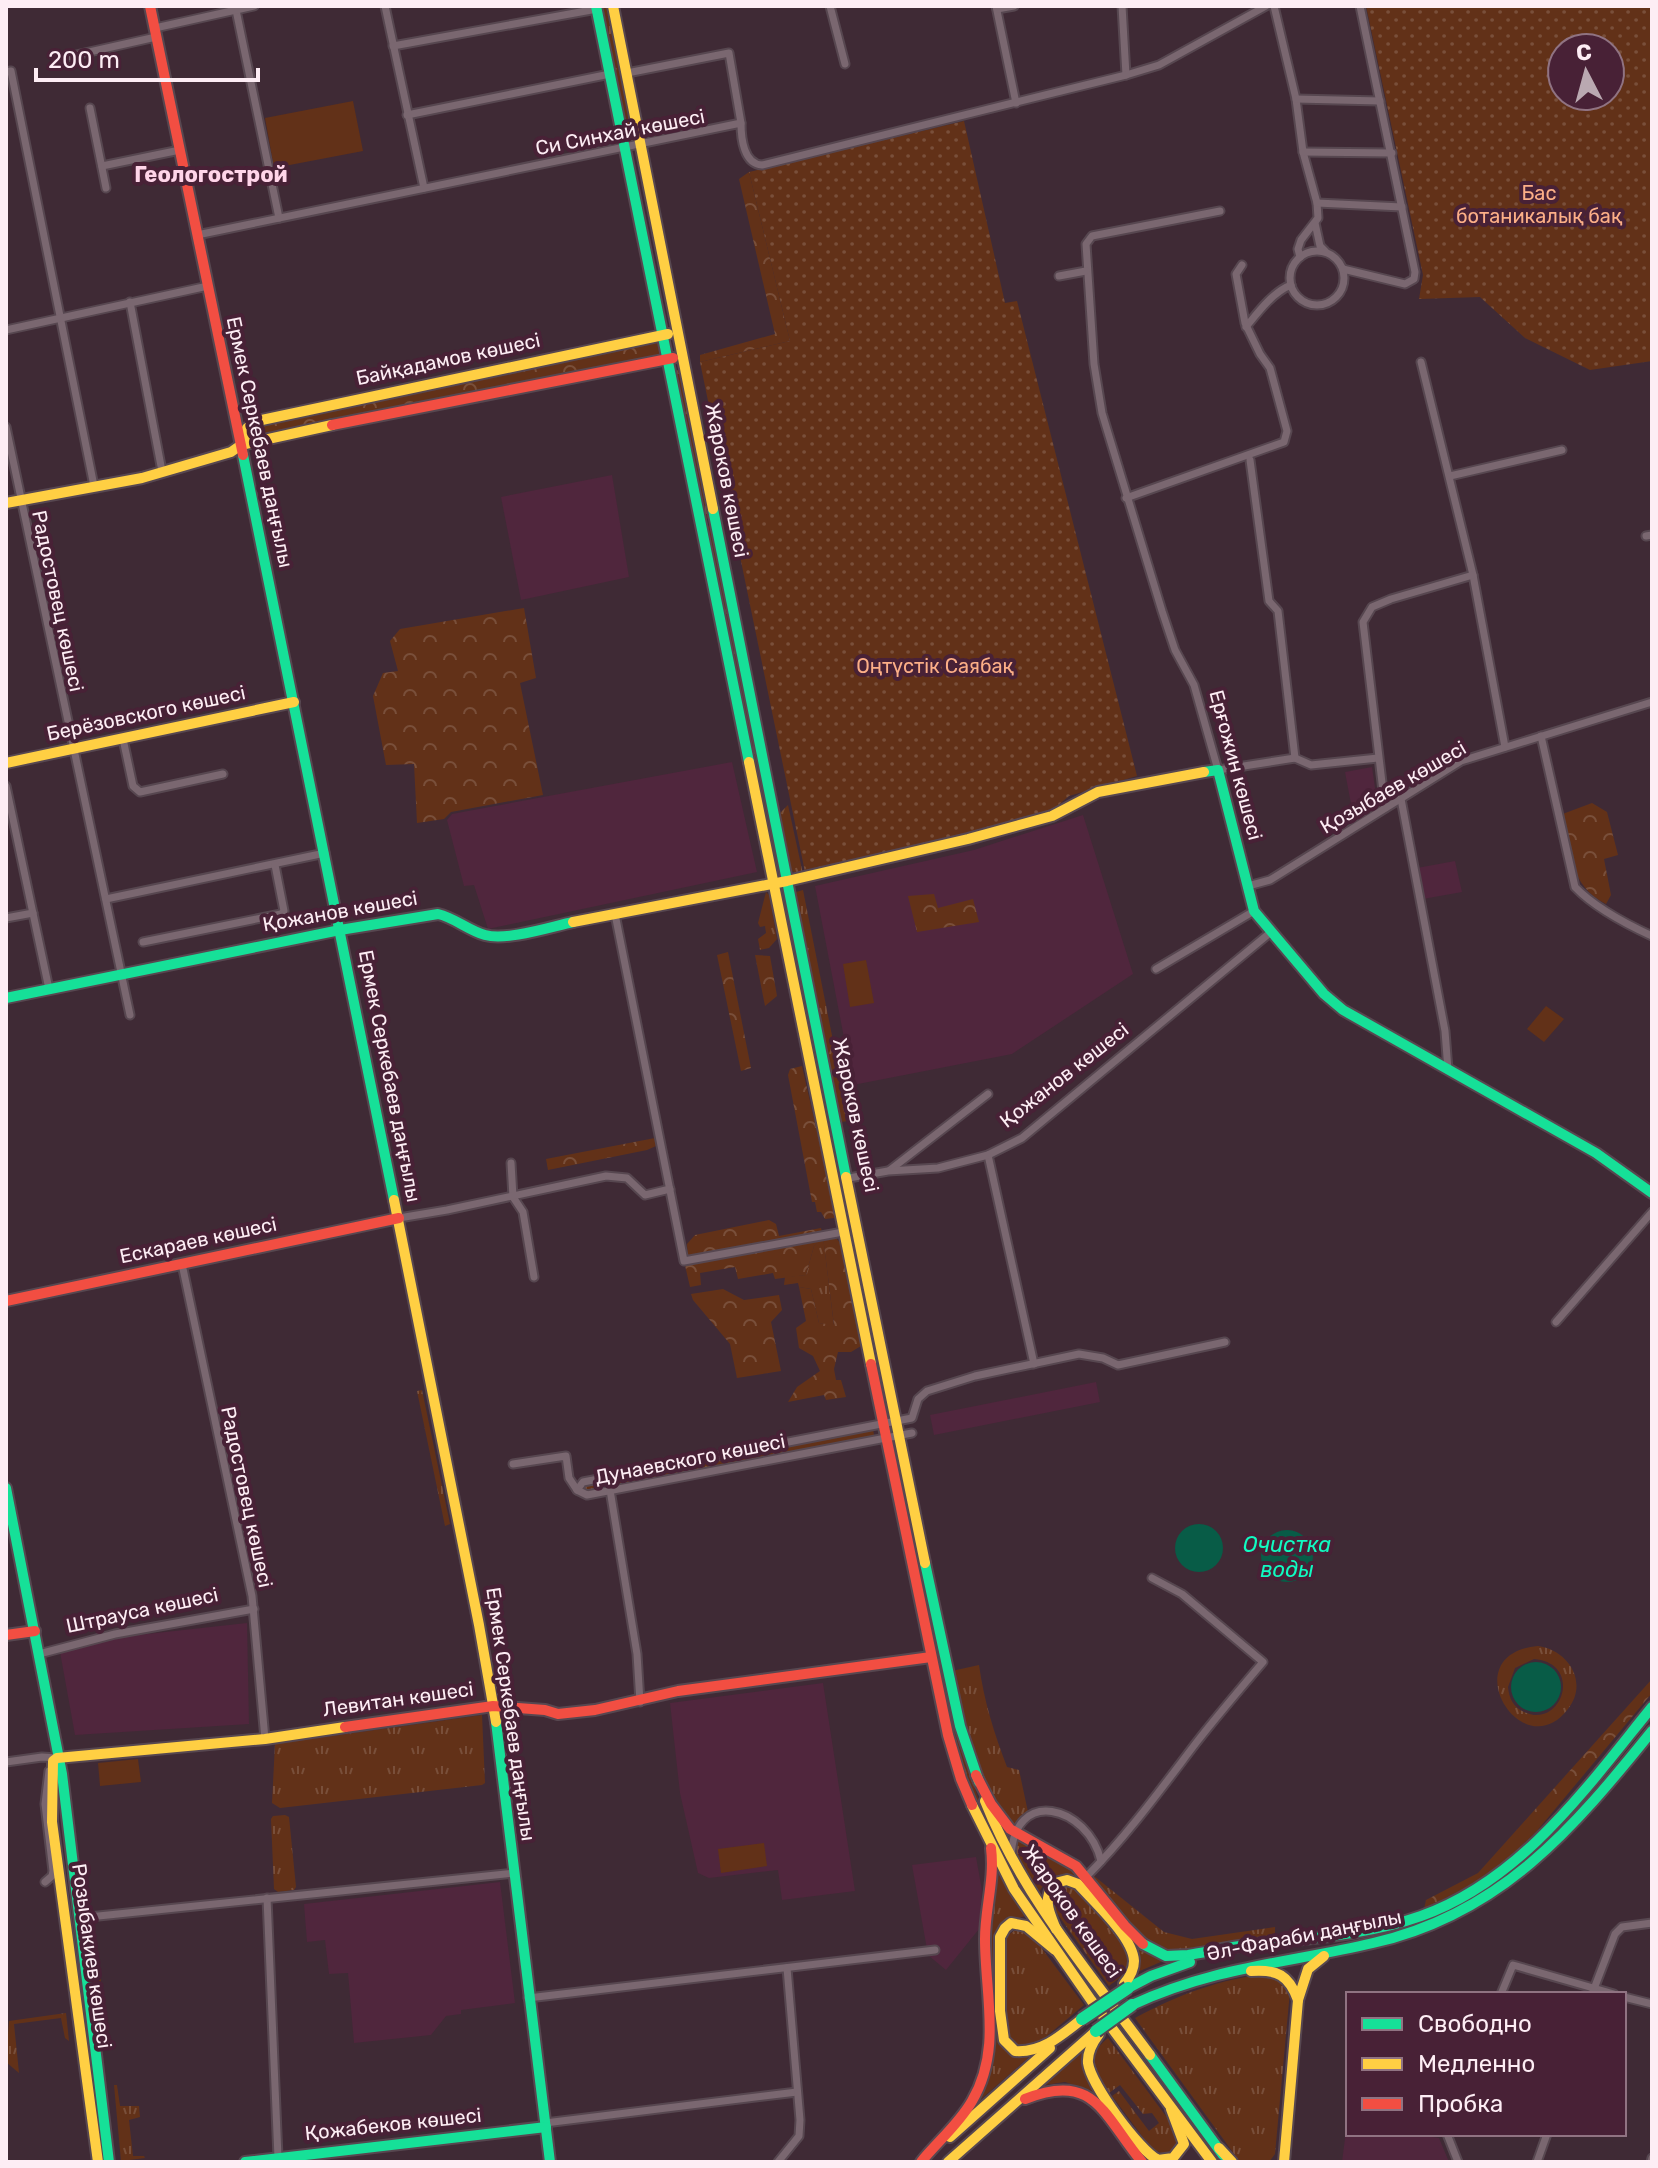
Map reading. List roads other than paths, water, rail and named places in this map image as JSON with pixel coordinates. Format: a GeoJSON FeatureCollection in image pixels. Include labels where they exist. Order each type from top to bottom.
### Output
{"type":"FeatureCollection","features":[{"type":"Feature","properties":{"kind":"main road","name":"Ермек Серкебаев даңғылы"},"geometry":{"type":"LineString","coordinates":[[150,6],[455,1500],[493,1706],[550,2162]]}},
{"type":"Feature","properties":{"kind":"main road","name":"Жароков көшесі"},"geometry":{"type":"LineString","coordinates":[[613,6],[678,332],[676,357],[772,883],[882,1431],[948,1735],[961,1779],[991,1848],[1014,1889],[1055,1950],[1212,2162]]}},
{"type":"Feature","properties":{"kind":"main road","name":"Жароков көшесі"},"geometry":{"type":"LineString","coordinates":[[596,7],[664,335],[676,357]]}},
{"type":"Feature","properties":{"kind":"main road","name":"Байқадамов көшесі"},"geometry":{"type":"LineString","coordinates":[[241,445],[247,428],[257,421],[678,332]]}},
{"type":"Feature","properties":{"kind":"main road","name":"Байқадамов көшесі"},"geometry":{"type":"LineString","coordinates":[[6,503],[163,473],[231,452],[241,445],[332,425],[676,357]]}},
{"type":"Feature","properties":{"kind":"main road"},"geometry":{"type":"LineString","coordinates":[[327,405],[332,425]]}},
{"type":"Feature","properties":{"kind":"main road","name":"Жароков көшесі"},"geometry":{"type":"LineString","coordinates":[[708,521],[787,881],[881,1343],[903,1420],[957,1711],[976,1775],[991,1818],[1011,1860],[1056,1929],[1230,2162]]}},
{"type":"Feature","properties":{"kind":"main road","name":"Берёзовского көшесі"},"geometry":{"type":"LineString","coordinates":[[6,763],[294,702]]}},
{"type":"Feature","properties":{"kind":"main road"},"geometry":{"type":"LineString","coordinates":[[787,881],[1052,816],[1098,792],[1218,770]]}},
{"type":"Feature","properties":{"kind":"main road","name":"Ерғожин көшесі"},"geometry":{"type":"LineString","coordinates":[[1218,770],[1254,911],[1324,994],[1343,1010],[1596,1153],[1652,1193]]}},
{"type":"Feature","properties":{"kind":"main road","name":"Қожанов көшесі"},"geometry":{"type":"LineString","coordinates":[[6,998],[340,930],[438,914],[452,917],[477,934],[498,937],[787,881]]}},
{"type":"Feature","properties":{"kind":"main road","name":"Ескараев көшесі"},"geometry":{"type":"LineString","coordinates":[[6,1301],[399,1218]]}},
{"type":"Feature","properties":{"kind":"main road"},"geometry":{"type":"LineString","coordinates":[[867,1346],[881,1343]]}},
{"type":"Feature","properties":{"kind":"main road","name":"Розыбакиев көшесі"},"geometry":{"type":"LineString","coordinates":[[6,1488],[11,1536],[35,1631],[55,1760],[52,1822],[98,2162]]}},
{"type":"Feature","properties":{"kind":"main road"},"geometry":{"type":"LineString","coordinates":[[6,1635],[35,1631]]}},
{"type":"Feature","properties":{"kind":"main road","name":"Левитан көшесі"},"geometry":{"type":"LineString","coordinates":[[55,1760],[265,1739],[493,1706],[558,1714],[640,1702],[678,1691],[931,1657]]}},
{"type":"Feature","properties":{"kind":"main road"},"geometry":{"type":"LineString","coordinates":[[976,1775],[994,1811],[1015,1833],[1066,1858],[1149,1948],[1164,1957],[1179,1957],[1237,1946],[1302,1939],[1414,1917],[1443,1907],[1489,1880],[1551,1826],[1652,1707]]}},
{"type":"Feature","properties":{"kind":"main road","name":"Әл-Фараби даңғылы"},"geometry":{"type":"LineString","coordinates":[[1173,1984],[1215,1972],[1394,1938],[1430,1928],[1472,1909],[1501,1890],[1563,1835],[1652,1731]]}},
{"type":"Feature","properties":{"kind":"main road","name":"Розыбакиев көшесі"},"geometry":{"type":"LineString","coordinates":[[55,1760],[62,1774],[109,2162]]}},
{"type":"Feature","properties":{"kind":"main road"},"geometry":{"type":"LineString","coordinates":[[922,2162],[972,2101],[983,2079],[991,2049],[985,1921],[994,1873],[991,1848]]}},
{"type":"Feature","properties":{"kind":"main road"},"geometry":{"type":"LineString","coordinates":[[1056,1929],[1046,1906],[1046,1894],[1060,1881],[1073,1881],[1084,1889],[1132,1948],[1132,1969],[1126,1986]]}},
{"type":"Feature","properties":{"kind":"main road"},"geometry":{"type":"LineString","coordinates":[[1055,1950],[1022,1922],[1008,1925],[1002,1931],[1000,1996],[1004,2040],[1015,2051],[1031,2051],[1051,2042],[1082,2019]]}},
{"type":"Feature","properties":{"kind":"main road","name":"Әл-Фараби даңғылы"},"geometry":{"type":"LineString","coordinates":[[1082,2019],[1126,1986],[1151,1976],[1199,1959],[1302,1939]]}},
{"type":"Feature","properties":{"kind":"main road"},"geometry":{"type":"LineString","coordinates":[[1277,2162],[1284,2156],[1298,2000],[1310,1965],[1338,1949]]}},
{"type":"Feature","properties":{"kind":"main road"},"geometry":{"type":"LineString","coordinates":[[948,2162],[1110,2020],[1173,1984],[1239,1972],[1275,1971],[1292,1982],[1298,2000]]}},
{"type":"Feature","properties":{"kind":"main road"},"geometry":{"type":"LineString","coordinates":[[922,2162],[1082,2019]]}},
{"type":"Feature","properties":{"kind":"main road"},"geometry":{"type":"LineString","coordinates":[[1097,2032],[1088,2058],[1094,2080],[1155,2160],[1166,2161],[1177,2156],[1184,2144],[1171,2109]]}},
{"type":"Feature","properties":{"kind":"main road"},"geometry":{"type":"LineString","coordinates":[[1007,2109],[1049,2089],[1062,2087],[1079,2091],[1100,2105],[1142,2162]]}},
{"type":"Feature","properties":{"kind":"main road","name":"Қожабеков көшесі"},"geometry":{"type":"LineString","coordinates":[[245,2162],[546,2125]]}},
{"type":"Feature","properties":{"kind":"street"},"geometry":{"type":"LineString","coordinates":[[58,59],[254,6]]}},
{"type":"Feature","properties":{"kind":"street"},"geometry":{"type":"LineString","coordinates":[[385,6],[424,188]]}},
{"type":"Feature","properties":{"kind":"street"},"geometry":{"type":"LineString","coordinates":[[830,6],[845,64]]}},
{"type":"Feature","properties":{"kind":"street"},"geometry":{"type":"LineString","coordinates":[[1014,6],[997,8],[1016,103]]}},
{"type":"Feature","properties":{"kind":"street"},"geometry":{"type":"LineString","coordinates":[[1122,6],[1126,75]]}},
{"type":"Feature","properties":{"kind":"street"},"geometry":{"type":"LineString","coordinates":[[627,73],[729,53],[741,133],[749,160],[754,165],[762,165],[1159,65],[1266,6]]}},
{"type":"Feature","properties":{"kind":"street"},"geometry":{"type":"LineString","coordinates":[[1274,6],[1296,99],[1303,152],[1317,203],[1318,218],[1301,240],[1300,257]]}},
{"type":"Feature","properties":{"kind":"street"},"geometry":{"type":"LineString","coordinates":[[1343,269],[1405,284],[1411,283],[1415,272],[1360,6]]}},
{"type":"Feature","properties":{"kind":"street"},"geometry":{"type":"LineString","coordinates":[[393,46],[596,7]]}},
{"type":"Feature","properties":{"kind":"street"},"geometry":{"type":"LineString","coordinates":[[236,10],[279,218]]}},
{"type":"Feature","properties":{"kind":"street"},"geometry":{"type":"LineString","coordinates":[[6,72],[11,71],[94,486]]}},
{"type":"Feature","properties":{"kind":"street"},"geometry":{"type":"LineString","coordinates":[[407,115],[610,74]]}},
{"type":"Feature","properties":{"kind":"street"},"geometry":{"type":"LineString","coordinates":[[1296,99],[1380,101]]}},
{"type":"Feature","properties":{"kind":"street"},"geometry":{"type":"LineString","coordinates":[[90,108],[106,188]]}},
{"type":"Feature","properties":{"kind":"street","name":"Си Синхай көшесі"},"geometry":{"type":"LineString","coordinates":[[197,235],[741,123]]}},
{"type":"Feature","properties":{"kind":"street"},"geometry":{"type":"LineString","coordinates":[[102,166],[180,150]]}},
{"type":"Feature","properties":{"kind":"street"},"geometry":{"type":"LineString","coordinates":[[1303,152],[1392,153]]}},
{"type":"Feature","properties":{"kind":"street"},"geometry":{"type":"LineString","coordinates":[[1317,203],[1402,207]]}},
{"type":"Feature","properties":{"kind":"street","name":"Ерғожин көшесі"},"geometry":{"type":"LineString","coordinates":[[1218,770],[1194,685],[1175,650],[1126,498],[1100,400],[1094,364],[1086,244],[1092,236],[1220,211]]}},
{"type":"Feature","properties":{"kind":"street"},"geometry":{"type":"LineString","coordinates":[[1315,223],[1320,246],[1337,259],[1343,269],[1343,286],[1329,303],[1308,304],[1300,299],[1291,285],[1291,270],[1300,257],[1312,251],[1326,252]]}},
{"type":"Feature","properties":{"kind":"street"},"geometry":{"type":"LineString","coordinates":[[1126,498],[1284,442],[1287,431],[1270,368],[1246,327],[1236,274],[1242,265]]}},
{"type":"Feature","properties":{"kind":"street"},"geometry":{"type":"LineString","coordinates":[[1059,276],[1086,271]]}},
{"type":"Feature","properties":{"kind":"street"},"geometry":{"type":"LineString","coordinates":[[1246,327],[1283,288],[1291,285]]}},
{"type":"Feature","properties":{"kind":"street"},"geometry":{"type":"LineString","coordinates":[[6,330],[208,286]]}},
{"type":"Feature","properties":{"kind":"street"},"geometry":{"type":"LineString","coordinates":[[130,302],[161,466]]}},
{"type":"Feature","properties":{"kind":"street"},"geometry":{"type":"LineString","coordinates":[[1421,362],[1473,575],[1505,747]]}},
{"type":"Feature","properties":{"kind":"street","name":"Радостовец көшесі"},"geometry":{"type":"LineString","coordinates":[[6,427],[130,1015]]}},
{"type":"Feature","properties":{"kind":"street"},"geometry":{"type":"LineString","coordinates":[[1450,476],[1562,450]]}},
{"type":"Feature","properties":{"kind":"street"},"geometry":{"type":"LineString","coordinates":[[1250,460],[1269,601],[1278,611],[1295,758]]}},
{"type":"Feature","properties":{"kind":"street"},"geometry":{"type":"LineString","coordinates":[[1385,808],[1363,622],[1372,607],[1473,575]]}},
{"type":"Feature","properties":{"kind":"street","name":"Қозыбаев көшесі"},"geometry":{"type":"LineString","coordinates":[[1248,886],[1270,880],[1461,761],[1652,702]]}},
{"type":"Feature","properties":{"kind":"street"},"geometry":{"type":"LineString","coordinates":[[1541,736],[1575,887],[1652,936]]}},
{"type":"Feature","properties":{"kind":"street"},"geometry":{"type":"LineString","coordinates":[[123,739],[133,786],[140,792],[223,774]]}},
{"type":"Feature","properties":{"kind":"street"},"geometry":{"type":"LineString","coordinates":[[1218,770],[1295,758],[1311,765],[1378,758]]}},
{"type":"Feature","properties":{"kind":"street"},"geometry":{"type":"LineString","coordinates":[[6,786],[49,989]]}},
{"type":"Feature","properties":{"kind":"street"},"geometry":{"type":"LineString","coordinates":[[1401,799],[1445,1031],[1448,1070]]}},
{"type":"Feature","properties":{"kind":"street"},"geometry":{"type":"LineString","coordinates":[[6,842],[16,833]]}},
{"type":"Feature","properties":{"kind":"street"},"geometry":{"type":"LineString","coordinates":[[106,899],[325,853]]}},
{"type":"Feature","properties":{"kind":"street"},"geometry":{"type":"LineString","coordinates":[[143,942],[283,913],[275,865]]}},
{"type":"Feature","properties":{"kind":"street"},"geometry":{"type":"LineString","coordinates":[[1156,969],[1254,911]]}},
{"type":"Feature","properties":{"kind":"street"},"geometry":{"type":"LineString","coordinates":[[6,918],[33,913]]}},
{"type":"Feature","properties":{"kind":"street"},"geometry":{"type":"LineString","coordinates":[[615,914],[684,1261],[843,1232]]}},
{"type":"Feature","properties":{"kind":"street","name":"Қожанов көшесі"},"geometry":{"type":"LineString","coordinates":[[849,1178],[888,1171],[938,1168],[988,1155],[1022,1138],[1271,932]]}},
{"type":"Feature","properties":{"kind":"street"},"geometry":{"type":"LineString","coordinates":[[888,1171],[988,1094]]}},
{"type":"Feature","properties":{"kind":"street"},"geometry":{"type":"LineString","coordinates":[[988,1155],[1034,1364]]}},
{"type":"Feature","properties":{"kind":"street"},"geometry":{"type":"LineString","coordinates":[[511,1163],[513,1197],[523,1212],[534,1277]]}},
{"type":"Feature","properties":{"kind":"street"},"geometry":{"type":"LineString","coordinates":[[399,1218],[615,1176],[627,1178],[645,1195],[670,1189]]}},
{"type":"Feature","properties":{"kind":"street"},"geometry":{"type":"LineString","coordinates":[[1556,1322],[1652,1212]]}},
{"type":"Feature","properties":{"kind":"street","name":"Радостовец көшесі"},"geometry":{"type":"LineString","coordinates":[[182,1264],[254,1609],[265,1739]]}},
{"type":"Feature","properties":{"kind":"street"},"geometry":{"type":"LineString","coordinates":[[903,1420],[912,1418],[918,1399],[927,1391],[975,1376],[1079,1354],[1103,1358],[1118,1365],[1225,1342]]}},
{"type":"Feature","properties":{"kind":"street","name":"Дунаевского көшесі"},"geometry":{"type":"LineString","coordinates":[[903,1420],[882,1431],[587,1495],[577,1490],[583,1482],[882,1431],[905,1434]]}},
{"type":"Feature","properties":{"kind":"street"},"geometry":{"type":"LineString","coordinates":[[513,1464],[566,1456],[569,1478],[577,1490]]}},
{"type":"Feature","properties":{"kind":"street"},"geometry":{"type":"LineString","coordinates":[[610,1490],[637,1654],[640,1702]]}},
{"type":"Feature","properties":{"kind":"street"},"geometry":{"type":"LineString","coordinates":[[1086,1877],[1263,1662],[1182,1594],[1152,1578]]}},
{"type":"Feature","properties":{"kind":"street","name":"Штрауса көшесі"},"geometry":{"type":"LineString","coordinates":[[39,1654],[115,1634],[254,1609]]}},
{"type":"Feature","properties":{"kind":"street"},"geometry":{"type":"LineString","coordinates":[[6,1762],[42,1757],[55,1760],[45,1804],[53,1871],[45,1882]]}},
{"type":"Feature","properties":{"kind":"street"},"geometry":{"type":"LineString","coordinates":[[1011,1860],[1015,1833],[1021,1822],[1029,1816],[1056,1810],[1089,1835],[1099,1851],[1101,1862]]}},
{"type":"Feature","properties":{"kind":"street"},"geometry":{"type":"LineString","coordinates":[[79,1918],[514,1873]]}},
{"type":"Feature","properties":{"kind":"street"},"geometry":{"type":"LineString","coordinates":[[267,1898],[278,2157]]}},
{"type":"Feature","properties":{"kind":"street"},"geometry":{"type":"LineString","coordinates":[[1502,1992],[1513,1965],[1593,1991],[1615,1934],[1622,1927],[1652,1923]]}},
{"type":"Feature","properties":{"kind":"street"},"geometry":{"type":"LineString","coordinates":[[528,1998],[935,1950]]}},
{"type":"Feature","properties":{"kind":"street"},"geometry":{"type":"LineString","coordinates":[[778,2162],[799,2136],[787,1968]]}},
{"type":"Feature","properties":{"kind":"street"},"geometry":{"type":"LineString","coordinates":[[1626,1998],[1652,2004]]}},
{"type":"Feature","properties":{"kind":"street"},"geometry":{"type":"LineString","coordinates":[[546,2125],[797,2092]]}},
{"type":"Feature","properties":{"kind":"street"},"geometry":{"type":"LineString","coordinates":[[1448,2136],[1458,2162]]}},
{"type":"Feature","properties":{"kind":"street"},"geometry":{"type":"LineString","coordinates":[[1537,2162],[1546,2136]]}},
{"type":"Feature","properties":{"kind":"water","name":"Очистка воды"},"geometry":{"type":"Polygon","coordinates":[[[1199,1524],[1208,1525],[1216,1531],[1222,1539],[1222,1557],[1216,1565],[1208,1571],[1199,1572],[1190,1571],[1182,1565],[1176,1557],[1175,1548],[1176,1539],[1182,1531],[1190,1525],[1199,1524]]]}},
{"type":"Feature","properties":{"kind":"water","name":"Очистка воды"},"geometry":{"type":"Polygon","coordinates":[[[1287,1530],[1305,1538],[1313,1556],[1305,1574],[1287,1582],[1269,1574],[1261,1556],[1269,1538],[1287,1530]]]}},
{"type":"Feature","properties":{"kind":"water"},"geometry":{"type":"Polygon","coordinates":[[[1536,1662],[1554,1669],[1561,1687],[1554,1705],[1536,1712],[1518,1705],[1511,1687],[1518,1669],[1536,1662]]]}},
{"type":"Feature","properties":{"kind":"district","name":"Геологострой"},"geometry":{"type":"Point","coordinates":[211,174]}},
{"type":"Feature","properties":{"kind":"park label","name":"Бас ботаникалық бақ"},"geometry":{"type":"Point","coordinates":[1539,204]}},
{"type":"Feature","properties":{"kind":"park label","name":"Оңтүстік Саябақ"},"geometry":{"type":"Point","coordinates":[935,666]}}]}
